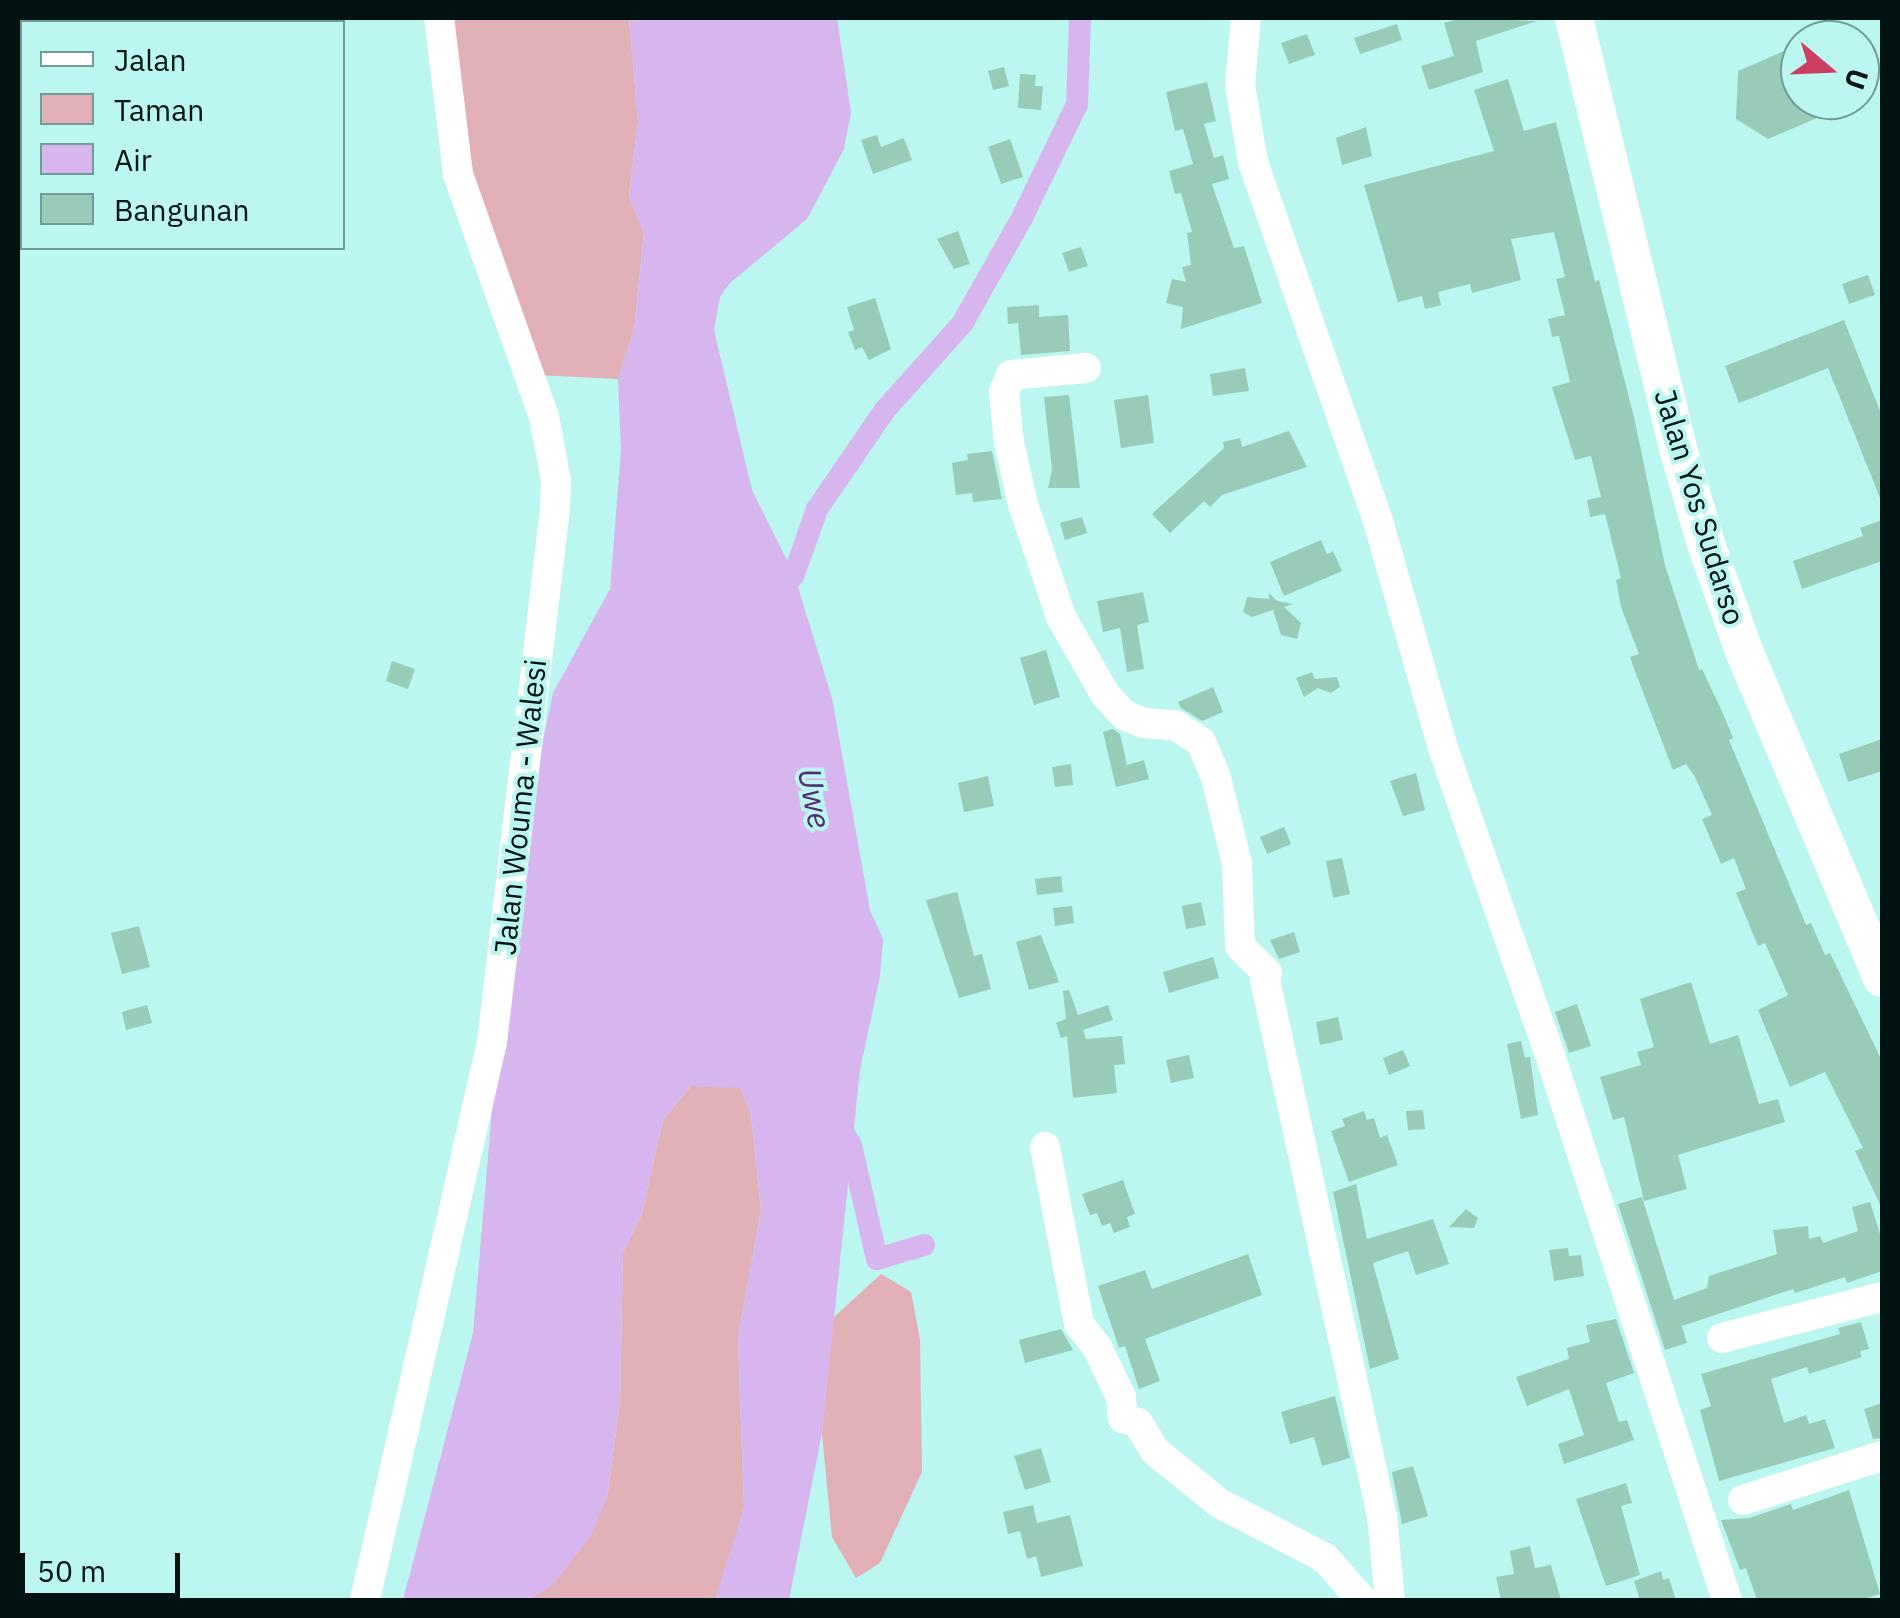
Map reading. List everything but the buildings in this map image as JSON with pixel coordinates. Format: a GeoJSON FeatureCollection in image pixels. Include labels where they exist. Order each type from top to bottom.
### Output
{"type":"FeatureCollection","features":[{"type":"Feature","properties":{"kind":"main road","name":"Jalan Yos Sudarso"},"geometry":{"type":"LineString","coordinates":[[1574,18],[1678,448],[1706,544],[1744,652],[1882,978]]}},
{"type":"Feature","properties":{"kind":"street","name":"Jalan Wouma - Walesi"},"geometry":{"type":"LineString","coordinates":[[365,1600],[492,1042],[555,509],[556,481],[544,416],[458,174],[439,18]]}},
{"type":"Feature","properties":{"kind":"street"},"geometry":{"type":"LineString","coordinates":[[1246,18],[1240,85],[1254,162],[1378,521],[1444,748],[1549,1052],[1726,1600]]}},
{"type":"Feature","properties":{"kind":"street"},"geometry":{"type":"LineString","coordinates":[[1086,368],[1011,375],[1004,392],[1009,442],[1023,504],[1061,617],[1105,694],[1124,715],[1144,723],[1176,726],[1201,742],[1216,777],[1237,864],[1240,946],[1267,973],[1264,980],[1382,1516],[1390,1600]]}},
{"type":"Feature","properties":{"kind":"street"},"geometry":{"type":"LineString","coordinates":[[1045,1148],[1079,1324],[1097,1347],[1113,1380],[1122,1418],[1138,1423],[1155,1452],[1220,1503],[1325,1558],[1362,1600]]}},
{"type":"Feature","properties":{"kind":"street"},"geometry":{"type":"LineString","coordinates":[[1722,1338],[1882,1296]]}},
{"type":"Feature","properties":{"kind":"street"},"geometry":{"type":"LineString","coordinates":[[1743,1500],[1882,1456]]}},
{"type":"Feature","properties":{"kind":"green space"},"geometry":{"type":"Polygon","coordinates":[[[439,18],[629,18],[638,121],[629,196],[644,233],[634,330],[618,379],[536,375],[469,208],[439,18]]]}},
{"type":"Feature","properties":{"kind":"green space"},"geometry":{"type":"Polygon","coordinates":[[[691,1086],[740,1087],[751,1114],[761,1210],[738,1338],[744,1507],[732,1556],[715,1600],[529,1600],[554,1583],[607,1498],[620,1403],[623,1252],[641,1217],[663,1120],[691,1086]]]}},
{"type":"Feature","properties":{"kind":"green space"},"geometry":{"type":"Polygon","coordinates":[[[881,1274],[911,1292],[920,1339],[922,1472],[880,1563],[856,1578],[832,1537],[822,1434],[833,1318],[881,1274]]]}},
{"type":"Feature","properties":{"kind":"water","name":"Uwe"},"geometry":{"type":"Polygon","coordinates":[[[629,18],[837,18],[851,112],[844,149],[807,219],[730,283],[720,297],[714,330],[752,490],[794,574],[832,698],[870,910],[883,939],[880,976],[860,1070],[822,1433],[789,1600],[715,1600],[744,1507],[738,1338],[761,1210],[751,1114],[740,1088],[691,1086],[663,1120],[641,1217],[623,1252],[620,1403],[607,1498],[592,1534],[554,1584],[529,1600],[403,1600],[473,1333],[493,1098],[521,845],[553,693],[610,589],[621,450],[618,379],[634,330],[644,234],[629,196],[638,121],[629,18]]]}},
{"type":"Feature","properties":{"kind":"waterway"},"geometry":{"type":"LineString","coordinates":[[777,595],[794,574],[817,509],[885,410],[962,324],[1022,218],[1077,104],[1080,18]]}},
{"type":"Feature","properties":{"kind":"waterway"},"geometry":{"type":"LineString","coordinates":[[837,1122],[851,1145],[877,1259],[924,1245]]}}]}
